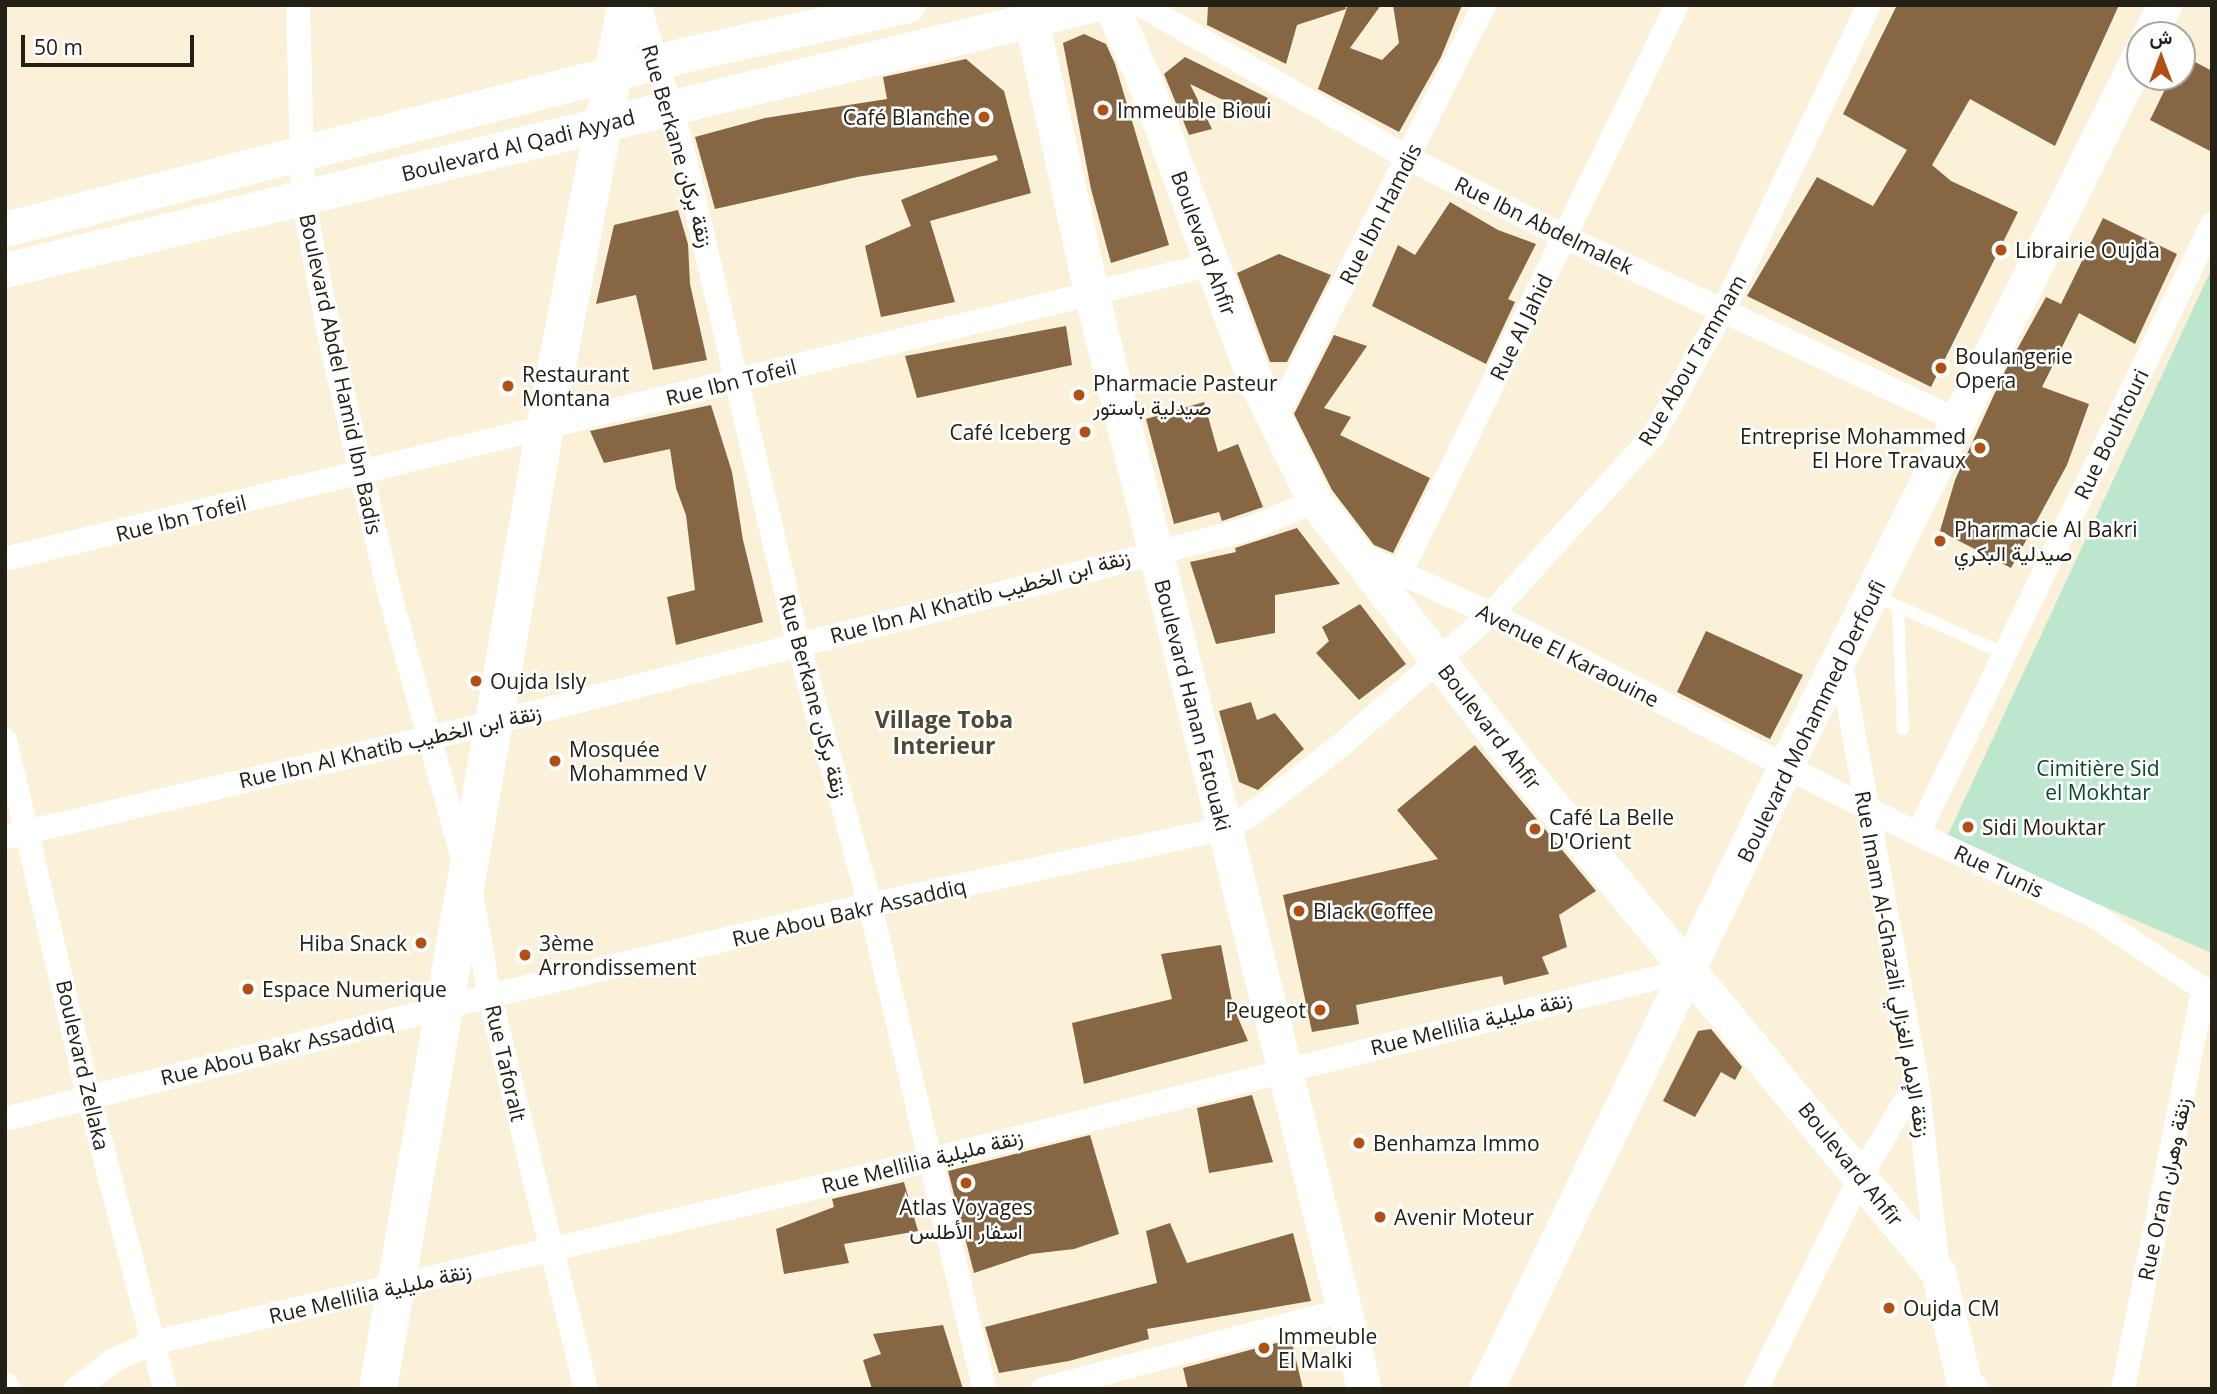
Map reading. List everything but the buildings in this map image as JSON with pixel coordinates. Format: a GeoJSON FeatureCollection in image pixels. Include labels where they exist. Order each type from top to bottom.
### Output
{"type":"FeatureCollection","features":[{"type":"Feature","properties":{"kind":"main road"},"geometry":{"type":"LineString","coordinates":[[378,1389],[444,1007],[497,722],[545,427],[626,5]]}},
{"type":"Feature","properties":{"kind":"street","name":"Boulevard Abdel Hamid Ibn Badis"},"geometry":{"type":"LineString","coordinates":[[298,5],[304,149],[303,198],[331,343],[389,592],[429,738]]}},
{"type":"Feature","properties":{"kind":"street","name":"Rue Berkane زنقة بركان"},"geometry":{"type":"LineString","coordinates":[[639,5],[668,108],[680,139],[798,643],[870,905],[984,1389]]}},
{"type":"Feature","properties":{"kind":"street","name":"Boulevard Al Qadi Ayyad"},"geometry":{"type":"LineString","coordinates":[[5,229],[304,149],[655,65],[692,53],[908,5]]}},
{"type":"Feature","properties":{"kind":"street","name":"Boulevard Al Qadi Ayyad"},"geometry":{"type":"LineString","coordinates":[[5,270],[668,108],[1029,12],[1091,5]]}},
{"type":"Feature","properties":{"kind":"street","name":"Boulevard Ahfir"},"geometry":{"type":"LineString","coordinates":[[1111,5],[1146,82],[1212,264],[1274,421],[1315,501],[1348,549],[1439,662],[1688,970],[1938,1272],[1966,1388]]}},
{"type":"Feature","properties":{"kind":"street","name":"Rue Ibn Abdelmalek"},"geometry":{"type":"LineString","coordinates":[[1141,5],[1408,158],[1564,237],[1959,421]]}},
{"type":"Feature","properties":{"kind":"street","name":"Rue Ibn Hamdis"},"geometry":{"type":"LineString","coordinates":[[1274,421],[1483,5]]}},
{"type":"Feature","properties":{"kind":"street","name":"Rue Al Jahid"},"geometry":{"type":"LineString","coordinates":[[1401,572],[1677,5]]}},
{"type":"Feature","properties":{"kind":"street","name":"Rue Abou Tammam"},"geometry":{"type":"LineString","coordinates":[[1439,662],[1491,614],[1646,444],[1723,311],[1869,5]]}},
{"type":"Feature","properties":{"kind":"street"},"geometry":{"type":"LineString","coordinates":[[2157,21],[2164,5]]}},
{"type":"Feature","properties":{"kind":"street","name":"Boulevard Hanan Fatouaki"},"geometry":{"type":"LineString","coordinates":[[1029,12],[1092,297],[1364,1389]]}},
{"type":"Feature","properties":{"kind":"street","name":"Boulevard Mohammed Derfoufi"},"geometry":{"type":"LineString","coordinates":[[1486,1389],[1785,766],[1840,658],[1885,601],[1959,421],[2126,83]]}},
{"type":"Feature","properties":{"kind":"street","name":"Rue Bouhtouri"},"geometry":{"type":"LineString","coordinates":[[1918,834],[2212,224]]}},
{"type":"Feature","properties":{"kind":"street","name":"Rue Ibn Tofeil"},"geometry":{"type":"LineString","coordinates":[[5,559],[737,378],[1092,297],[1212,264]]}},
{"type":"Feature","properties":{"kind":"street","name":"Rue Ibn Al Khatib زنقة ابن الخطيب"},"geometry":{"type":"LineString","coordinates":[[5,837],[497,722],[1154,551],[1250,529],[1315,501]]}},
{"type":"Feature","properties":{"kind":"street","name":"Avenue El Karaouine"},"geometry":{"type":"LineString","coordinates":[[1348,549],[1491,614],[1785,766]]}},
{"type":"Feature","properties":{"kind":"street","name":"Rue Imam Al-Ghazali زنقة الإمام الغزالي"},"geometry":{"type":"LineString","coordinates":[[1840,658],[1917,1081],[1938,1272]]}},
{"type":"Feature","properties":{"kind":"street","name":"Rue Abou Bakr Assaddiq"},"geometry":{"type":"LineString","coordinates":[[5,1119],[444,1007],[870,905],[1225,828],[1248,817],[1341,745],[1439,662]]}},
{"type":"Feature","properties":{"kind":"street","name":"Rue Taforalt"},"geometry":{"type":"LineString","coordinates":[[429,738],[468,877],[490,998],[586,1389]]}},
{"type":"Feature","properties":{"kind":"street","name":"Boulevard Zellaka"},"geometry":{"type":"LineString","coordinates":[[5,740],[29,831],[89,1097],[165,1389]]}},
{"type":"Feature","properties":{"kind":"street","name":"Rue Tunis"},"geometry":{"type":"LineString","coordinates":[[1785,766],[1918,834],[2095,916],[2208,992]]}},
{"type":"Feature","properties":{"kind":"street","name":"Rue Mellilia زنقة مليلية"},"geometry":{"type":"LineString","coordinates":[[76,1389],[114,1360],[152,1343],[930,1159],[1688,970]]}},
{"type":"Feature","properties":{"kind":"street","name":"Rue Oran زنقة وهران"},"geometry":{"type":"LineString","coordinates":[[2123,1389],[2208,992]]}},
{"type":"Feature","properties":{"kind":"street"},"geometry":{"type":"LineString","coordinates":[[1756,1389],[1861,1176],[1917,1081]]}},
{"type":"Feature","properties":{"kind":"street"},"geometry":{"type":"LineString","coordinates":[[1043,1389],[1344,1310]]}},
{"type":"Feature","properties":{"kind":"street"},"geometry":{"type":"LineString","coordinates":[[5,1384],[8,1389]]}},
{"type":"Feature","properties":{"kind":"lane"},"geometry":{"type":"LineString","coordinates":[[1885,601],[2005,654]]}},
{"type":"Feature","properties":{"kind":"lane"},"geometry":{"type":"LineString","coordinates":[[1885,601],[1903,729]]}},
{"type":"Feature","properties":{"kind":"green space","name":"Cimitière Sid el Mokhtar"},"geometry":{"type":"Polygon","coordinates":[[[2212,268],[2212,953],[1946,839],[2212,268]]]}},
{"type":"Feature","properties":{"kind":"place","name":"Immeuble Bioui"},"geometry":{"type":"Point","coordinates":[1103,110]}},
{"type":"Feature","properties":{"kind":"place","name":"Café Blanche"},"geometry":{"type":"Point","coordinates":[984,117]}},
{"type":"Feature","properties":{"kind":"place","name":"Librairie Oujda"},"geometry":{"type":"Point","coordinates":[2001,250]}},
{"type":"Feature","properties":{"kind":"place","name":"Boulangerie Opera"},"geometry":{"type":"Point","coordinates":[1941,368]}},
{"type":"Feature","properties":{"kind":"place","name":"Restaurant Montana"},"geometry":{"type":"Point","coordinates":[508,386]}},
{"type":"Feature","properties":{"kind":"place","name":"Pharmacie Pasteur صيدلية باستور"},"geometry":{"type":"Point","coordinates":[1079,395]}},
{"type":"Feature","properties":{"kind":"place","name":"Café Iceberg"},"geometry":{"type":"Point","coordinates":[1085,432]}},
{"type":"Feature","properties":{"kind":"place","name":"Entreprise Mohammed El Hore Travaux"},"geometry":{"type":"Point","coordinates":[1980,448]}},
{"type":"Feature","properties":{"kind":"place","name":"Pharmacie Al Bakri صيدلية البكري"},"geometry":{"type":"Point","coordinates":[1940,541]}},
{"type":"Feature","properties":{"kind":"place","name":"Oujda Isly"},"geometry":{"type":"Point","coordinates":[476,681]}},
{"type":"Feature","properties":{"kind":"place","name":"Mosquée Mohammed V"},"geometry":{"type":"Point","coordinates":[555,761]}},
{"type":"Feature","properties":{"kind":"place","name":"Sidi Mouktar"},"geometry":{"type":"Point","coordinates":[1968,827]}},
{"type":"Feature","properties":{"kind":"place","name":"Café La Belle D'Orient"},"geometry":{"type":"Point","coordinates":[1535,829]}},
{"type":"Feature","properties":{"kind":"place","name":"Black Coffee"},"geometry":{"type":"Point","coordinates":[1299,911]}},
{"type":"Feature","properties":{"kind":"place","name":"Hiba Snack"},"geometry":{"type":"Point","coordinates":[421,943]}},
{"type":"Feature","properties":{"kind":"place","name":"3ème Arrondissement"},"geometry":{"type":"Point","coordinates":[525,955]}},
{"type":"Feature","properties":{"kind":"place","name":"Espace Numerique"},"geometry":{"type":"Point","coordinates":[248,989]}},
{"type":"Feature","properties":{"kind":"place","name":"Peugeot"},"geometry":{"type":"Point","coordinates":[1320,1010]}},
{"type":"Feature","properties":{"kind":"place","name":"Benhamza Immo"},"geometry":{"type":"Point","coordinates":[1359,1143]}},
{"type":"Feature","properties":{"kind":"place","name":"Atlas Voyages اسفار الأطلس"},"geometry":{"type":"Point","coordinates":[966,1183]}},
{"type":"Feature","properties":{"kind":"place","name":"Avenir Moteur"},"geometry":{"type":"Point","coordinates":[1380,1217]}},
{"type":"Feature","properties":{"kind":"place","name":"Oujda CM"},"geometry":{"type":"Point","coordinates":[1889,1308]}},
{"type":"Feature","properties":{"kind":"place","name":"Immeuble El Malki"},"geometry":{"type":"Point","coordinates":[1264,1348]}},
{"type":"Feature","properties":{"kind":"district","name":"Village Toba Interieur"},"geometry":{"type":"Point","coordinates":[944,732]}}]}
